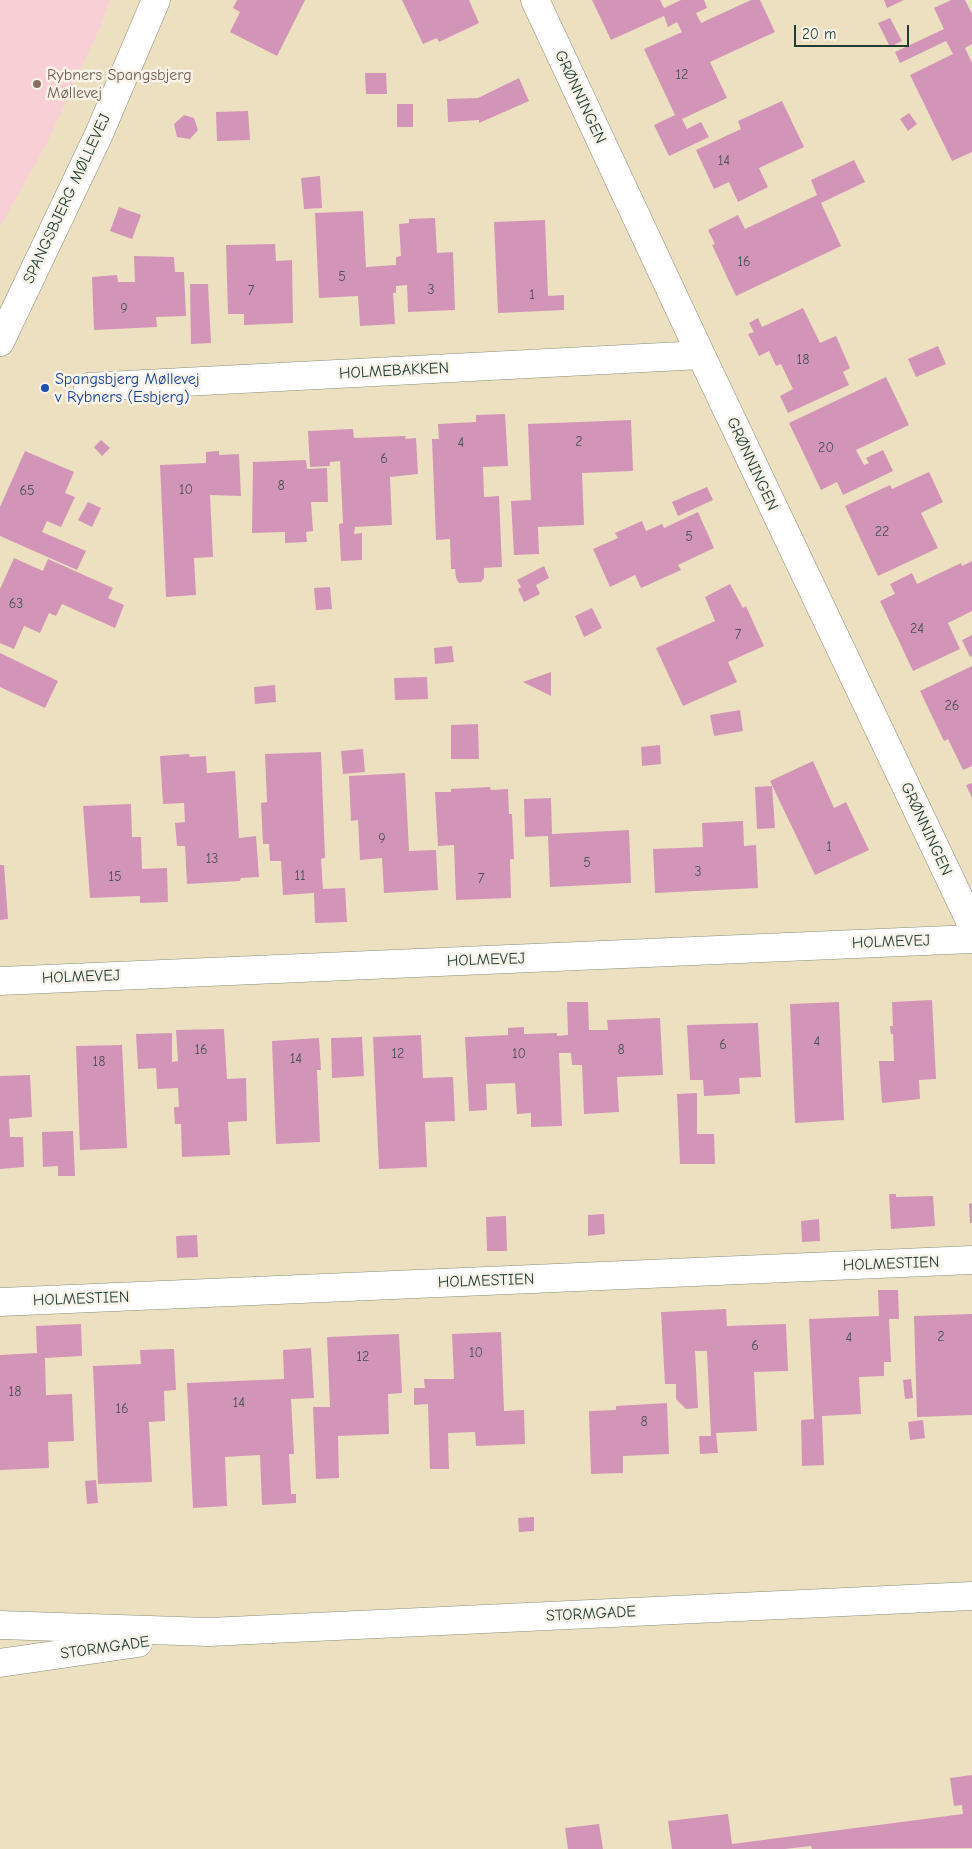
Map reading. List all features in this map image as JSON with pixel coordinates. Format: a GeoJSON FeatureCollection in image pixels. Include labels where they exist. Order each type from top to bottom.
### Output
{"type":"FeatureCollection","features":[{"type":"Feature","properties":{"kind":"street","name":"SPANGSBJERG MØLLEVEJ"},"geometry":{"type":"LineString","coordinates":[[0,342],[99,134],[156,0]]}},
{"type":"Feature","properties":{"kind":"street","name":"GRØNNINGEN"},"geometry":{"type":"LineString","coordinates":[[535,0],[700,355],[972,926]]}},
{"type":"Feature","properties":{"kind":"street","name":"HOLMEBAKKEN"},"geometry":{"type":"LineString","coordinates":[[88,388],[700,355]]}},
{"type":"Feature","properties":{"kind":"street","name":"HOLMEVEJ"},"geometry":{"type":"LineString","coordinates":[[0,981],[972,938]]}},
{"type":"Feature","properties":{"kind":"street","name":"HOLMESTIEN"},"geometry":{"type":"LineString","coordinates":[[0,1302],[972,1260]]}},
{"type":"Feature","properties":{"kind":"street","name":"STORMGADE"},"geometry":{"type":"LineString","coordinates":[[0,1625],[209,1632],[972,1596]]}},
{"type":"Feature","properties":{"kind":"street","name":"STORMGADE"},"geometry":{"type":"LineString","coordinates":[[0,1663],[209,1632]]}},
{"type":"Feature","properties":{"kind":"shaded area","name":"Rybners Spangsbjerg Møllevej"},"geometry":{"type":"Polygon","coordinates":[[[0,0],[110,0],[101,25],[47,143],[0,227],[0,0]]]}},
{"type":"Feature","properties":{"kind":"building"},"geometry":{"type":"Polygon","coordinates":[[[237,0],[305,0],[277,56],[230,32],[240,12],[233,8],[237,0]]]}},
{"type":"Feature","properties":{"kind":"building"},"geometry":{"type":"Polygon","coordinates":[[[402,0],[469,0],[479,23],[439,42],[437,38],[423,44],[402,0]]]}},
{"type":"Feature","properties":{"kind":"building"},"geometry":{"type":"Polygon","coordinates":[[[592,0],[660,0],[664,8],[681,0],[704,0],[707,8],[696,13],[701,23],[751,0],[760,0],[775,32],[710,62],[727,98],[682,119],[687,129],[701,122],[709,137],[669,156],[654,125],[675,115],[644,49],[682,32],[677,22],[668,27],[664,16],[611,40],[592,0]]]}},
{"type":"Feature","properties":{"kind":"building"},"geometry":{"type":"Polygon","coordinates":[[[884,0],[904,0],[887,8],[884,0]]]}},
{"type":"Feature","properties":{"kind":"building"},"geometry":{"type":"Polygon","coordinates":[[[951,0],[965,0],[972,14],[972,44],[965,48],[972,63],[972,152],[952,161],[910,75],[953,54],[946,41],[900,63],[895,52],[944,29],[934,8],[951,0]]]}},
{"type":"Feature","properties":{"kind":"building"},"geometry":{"type":"Polygon","coordinates":[[[890,18],[902,41],[890,47],[878,23],[890,18]]]}},
{"type":"Feature","properties":{"kind":"building"},"geometry":{"type":"Polygon","coordinates":[[[365,73],[386,73],[387,94],[366,94],[365,73]]]}},
{"type":"Feature","properties":{"kind":"building"},"geometry":{"type":"Polygon","coordinates":[[[519,78],[529,101],[479,123],[479,120],[448,122],[447,99],[478,98],[519,78]]]}},
{"type":"Feature","properties":{"kind":"building"},"geometry":{"type":"Polygon","coordinates":[[[782,101],[804,147],[759,168],[768,187],[738,202],[729,182],[714,189],[696,150],[741,129],[738,121],[782,101]]]}},
{"type":"Feature","properties":{"kind":"building"},"geometry":{"type":"Polygon","coordinates":[[[397,104],[413,104],[413,127],[397,127],[397,104]]]}},
{"type":"Feature","properties":{"kind":"building"},"geometry":{"type":"Polygon","coordinates":[[[248,111],[250,140],[217,141],[216,112],[248,111]]]}},
{"type":"Feature","properties":{"kind":"building"},"geometry":{"type":"Polygon","coordinates":[[[909,113],[917,124],[908,131],[900,119],[909,113]]]}},
{"type":"Feature","properties":{"kind":"building"},"geometry":{"type":"Polygon","coordinates":[[[184,115],[194,118],[198,130],[190,139],[177,137],[174,124],[184,115]]]}},
{"type":"Feature","properties":{"kind":"building"},"geometry":{"type":"Polygon","coordinates":[[[854,160],[865,182],[821,203],[841,246],[736,296],[712,245],[715,244],[708,230],[738,215],[745,229],[817,195],[811,180],[854,160]]]}},
{"type":"Feature","properties":{"kind":"building"},"geometry":{"type":"Polygon","coordinates":[[[320,176],[322,208],[304,209],[301,178],[320,176]]]}},
{"type":"Feature","properties":{"kind":"building"},"geometry":{"type":"Polygon","coordinates":[[[119,207],[141,215],[132,239],[110,231],[119,207]]]}},
{"type":"Feature","properties":{"kind":"building"},"geometry":{"type":"Polygon","coordinates":[[[363,211],[366,267],[396,265],[396,257],[401,256],[399,224],[409,223],[409,219],[435,218],[437,253],[453,252],[455,310],[408,312],[407,285],[396,286],[396,293],[393,293],[395,324],[360,326],[358,296],[319,298],[315,213],[363,211]]]}},
{"type":"Feature","properties":{"kind":"building"},"geometry":{"type":"Polygon","coordinates":[[[545,220],[548,296],[564,295],[564,310],[498,313],[494,222],[545,220]]]}},
{"type":"Feature","properties":{"kind":"building"},"geometry":{"type":"Polygon","coordinates":[[[275,244],[276,261],[292,260],[293,323],[244,325],[244,314],[228,314],[226,245],[275,244]]]}},
{"type":"Feature","properties":{"kind":"building"},"geometry":{"type":"Polygon","coordinates":[[[134,256],[174,257],[175,272],[184,272],[186,316],[156,317],[157,327],[94,330],[92,277],[117,275],[118,282],[135,282],[134,256]]]}},
{"type":"Feature","properties":{"kind":"building"},"geometry":{"type":"Polygon","coordinates":[[[190,284],[208,284],[211,343],[191,344],[190,284]]]}},
{"type":"Feature","properties":{"kind":"building"},"geometry":{"type":"Polygon","coordinates":[[[803,308],[820,343],[836,336],[850,368],[843,372],[849,385],[788,413],[780,396],[793,389],[781,364],[776,366],[769,351],[759,356],[748,334],[754,332],[749,323],[758,318],[762,327],[803,308]]]}},
{"type":"Feature","properties":{"kind":"building"},"geometry":{"type":"Polygon","coordinates":[[[938,346],[946,364],[916,377],[908,359],[938,346]]]}},
{"type":"Feature","properties":{"kind":"building"},"geometry":{"type":"Polygon","coordinates":[[[886,377],[909,425],[856,450],[864,465],[869,463],[866,458],[883,450],[893,471],[843,495],[837,482],[821,490],[789,423],[886,377]]]}},
{"type":"Feature","properties":{"kind":"building"},"geometry":{"type":"Polygon","coordinates":[[[505,414],[508,466],[483,467],[484,497],[499,496],[502,567],[484,568],[484,578],[481,582],[459,583],[456,578],[455,569],[451,569],[450,539],[436,540],[432,439],[439,439],[438,424],[476,422],[476,415],[505,414]]]}},
{"type":"Feature","properties":{"kind":"building"},"geometry":{"type":"Polygon","coordinates":[[[631,420],[633,471],[582,473],[584,525],[538,527],[539,554],[514,555],[511,501],[531,500],[528,424],[631,420]]]}},
{"type":"Feature","properties":{"kind":"building"},"geometry":{"type":"Polygon","coordinates":[[[353,429],[354,438],[406,436],[405,439],[416,438],[418,474],[390,477],[392,525],[355,527],[354,534],[362,533],[362,560],[341,561],[339,524],[343,523],[340,461],[330,462],[330,466],[310,467],[308,431],[353,429]]]}},
{"type":"Feature","properties":{"kind":"building"},"geometry":{"type":"Polygon","coordinates":[[[101,440],[110,448],[102,456],[94,447],[101,440]]]}},
{"type":"Feature","properties":{"kind":"building"},"geometry":{"type":"Polygon","coordinates":[[[25,451],[74,472],[65,493],[75,497],[61,527],[47,521],[42,532],[86,551],[77,570],[0,536],[0,507],[25,451]]]}},
{"type":"Feature","properties":{"kind":"building"},"geometry":{"type":"Polygon","coordinates":[[[219,451],[219,455],[239,454],[241,496],[210,495],[213,557],[194,558],[196,595],[166,597],[160,465],[206,463],[206,452],[219,451]]]}},
{"type":"Feature","properties":{"kind":"building"},"geometry":{"type":"Polygon","coordinates":[[[306,460],[307,469],[327,468],[328,502],[311,502],[313,531],[306,532],[307,542],[285,543],[285,532],[252,533],[253,462],[306,460]]]}},
{"type":"Feature","properties":{"kind":"building"},"geometry":{"type":"Polygon","coordinates":[[[929,472],[943,502],[921,513],[938,548],[878,576],[845,506],[890,485],[892,489],[929,472]]]}},
{"type":"Feature","properties":{"kind":"building"},"geometry":{"type":"Polygon","coordinates":[[[707,487],[713,500],[678,516],[672,502],[707,487]]]}},
{"type":"Feature","properties":{"kind":"building"},"geometry":{"type":"Polygon","coordinates":[[[88,502],[101,508],[92,527],[78,520],[88,502]]]}},
{"type":"Feature","properties":{"kind":"building"},"geometry":{"type":"Polygon","coordinates":[[[698,512],[714,548],[678,565],[681,570],[641,588],[635,575],[610,587],[593,549],[618,538],[615,533],[642,521],[646,531],[662,524],[664,528],[698,512]]]}},
{"type":"Feature","properties":{"kind":"building"},"geometry":{"type":"Polygon","coordinates":[[[14,558],[43,571],[48,559],[113,588],[108,598],[124,605],[115,628],[62,604],[56,616],[49,613],[40,633],[24,626],[14,649],[0,643],[0,589],[14,558]]]}},
{"type":"Feature","properties":{"kind":"building"},"geometry":{"type":"Polygon","coordinates":[[[972,561],[972,611],[948,623],[960,649],[913,671],[880,601],[895,594],[890,584],[912,573],[917,584],[961,563],[962,566],[972,561]]]}},
{"type":"Feature","properties":{"kind":"building"},"geometry":{"type":"Polygon","coordinates":[[[544,566],[549,578],[536,585],[540,594],[524,602],[518,589],[521,587],[517,580],[544,566]]]}},
{"type":"Feature","properties":{"kind":"building"},"geometry":{"type":"Polygon","coordinates":[[[730,584],[743,608],[746,606],[764,646],[728,662],[737,682],[683,706],[656,648],[715,621],[705,597],[730,584]]]}},
{"type":"Feature","properties":{"kind":"building"},"geometry":{"type":"Polygon","coordinates":[[[330,587],[332,609],[316,610],[314,588],[330,587]]]}},
{"type":"Feature","properties":{"kind":"building"},"geometry":{"type":"Polygon","coordinates":[[[592,608],[602,628],[584,637],[575,616],[592,608]]]}},
{"type":"Feature","properties":{"kind":"building"},"geometry":{"type":"Polygon","coordinates":[[[972,635],[972,656],[970,657],[962,640],[972,635]]]}},
{"type":"Feature","properties":{"kind":"building"},"geometry":{"type":"Polygon","coordinates":[[[452,646],[454,662],[435,664],[434,648],[452,646]]]}},
{"type":"Feature","properties":{"kind":"building"},"geometry":{"type":"Polygon","coordinates":[[[0,653],[58,681],[45,708],[0,687],[0,653]]]}},
{"type":"Feature","properties":{"kind":"building"},"geometry":{"type":"Polygon","coordinates":[[[972,666],[972,766],[963,770],[948,739],[944,741],[920,691],[972,666]]]}},
{"type":"Feature","properties":{"kind":"building"},"geometry":{"type":"Polygon","coordinates":[[[551,672],[551,696],[523,682],[551,672]]]}},
{"type":"Feature","properties":{"kind":"building"},"geometry":{"type":"Polygon","coordinates":[[[427,677],[428,699],[395,700],[394,678],[427,677]]]}},
{"type":"Feature","properties":{"kind":"building"},"geometry":{"type":"Polygon","coordinates":[[[275,685],[276,702],[255,704],[254,687],[275,685]]]}},
{"type":"Feature","properties":{"kind":"building"},"geometry":{"type":"Polygon","coordinates":[[[740,710],[743,731],[714,736],[710,715],[740,710]]]}},
{"type":"Feature","properties":{"kind":"building"},"geometry":{"type":"Polygon","coordinates":[[[478,724],[479,759],[451,759],[451,725],[478,724]]]}},
{"type":"Feature","properties":{"kind":"building"},"geometry":{"type":"Polygon","coordinates":[[[660,745],[661,764],[642,766],[641,747],[660,745]]]}},
{"type":"Feature","properties":{"kind":"building"},"geometry":{"type":"Polygon","coordinates":[[[363,749],[365,772],[343,774],[341,751],[363,749]]]}},
{"type":"Feature","properties":{"kind":"building"},"geometry":{"type":"Polygon","coordinates":[[[321,752],[325,858],[321,859],[323,889],[345,888],[347,922],[315,923],[314,893],[283,895],[281,861],[270,861],[269,844],[263,844],[261,803],[267,802],[265,754],[321,752]]]}},
{"type":"Feature","properties":{"kind":"building"},"geometry":{"type":"Polygon","coordinates":[[[189,754],[190,757],[206,756],[207,773],[235,771],[239,838],[256,836],[259,877],[241,878],[240,881],[187,884],[185,846],[177,846],[175,823],[185,822],[184,803],[163,804],[160,756],[189,754]]]}},
{"type":"Feature","properties":{"kind":"building"},"geometry":{"type":"Polygon","coordinates":[[[813,761],[834,808],[846,802],[869,850],[815,875],[770,781],[813,761]]]}},
{"type":"Feature","properties":{"kind":"building"},"geometry":{"type":"Polygon","coordinates":[[[405,773],[409,851],[436,850],[438,890],[384,893],[382,858],[360,860],[358,820],[351,821],[349,776],[405,773]]]}},
{"type":"Feature","properties":{"kind":"building"},"geometry":{"type":"Polygon","coordinates":[[[972,783],[972,798],[966,785],[972,783]]]}},
{"type":"Feature","properties":{"kind":"building"},"geometry":{"type":"Polygon","coordinates":[[[772,786],[775,828],[757,829],[755,787],[772,786]]]}},
{"type":"Feature","properties":{"kind":"building"},"geometry":{"type":"Polygon","coordinates":[[[490,787],[491,790],[508,789],[509,814],[512,814],[514,859],[510,859],[511,898],[456,900],[454,845],[438,846],[435,792],[451,792],[451,789],[490,787]]]}},
{"type":"Feature","properties":{"kind":"building"},"geometry":{"type":"Polygon","coordinates":[[[551,798],[552,834],[629,830],[631,883],[550,887],[548,836],[525,837],[524,799],[551,798]]]}},
{"type":"Feature","properties":{"kind":"building"},"geometry":{"type":"Polygon","coordinates":[[[131,804],[132,837],[141,837],[142,869],[167,868],[168,902],[140,903],[140,896],[90,898],[83,806],[131,804]]]}},
{"type":"Feature","properties":{"kind":"building"},"geometry":{"type":"Polygon","coordinates":[[[743,821],[744,846],[756,845],[758,888],[655,893],[653,849],[703,847],[702,823],[743,821]]]}},
{"type":"Feature","properties":{"kind":"building"},"geometry":{"type":"Polygon","coordinates":[[[0,865],[4,865],[8,919],[0,920],[0,865]]]}},
{"type":"Feature","properties":{"kind":"building"},"geometry":{"type":"Polygon","coordinates":[[[932,1000],[936,1079],[919,1080],[920,1099],[882,1103],[879,1061],[894,1061],[893,1034],[891,1034],[890,1026],[893,1026],[892,1002],[932,1000]]]}},
{"type":"Feature","properties":{"kind":"building"},"geometry":{"type":"Polygon","coordinates":[[[567,1002],[588,1002],[589,1030],[608,1030],[607,1020],[660,1018],[663,1075],[617,1077],[619,1112],[584,1114],[582,1065],[572,1065],[571,1053],[559,1053],[562,1126],[531,1127],[531,1113],[517,1114],[515,1083],[486,1084],[487,1110],[469,1111],[465,1037],[508,1035],[508,1028],[524,1027],[524,1034],[557,1033],[557,1036],[568,1035],[567,1002]]]}},
{"type":"Feature","properties":{"kind":"building"},"geometry":{"type":"Polygon","coordinates":[[[839,1002],[844,1120],[795,1123],[790,1004],[839,1002]]]}},
{"type":"Feature","properties":{"kind":"building"},"geometry":{"type":"Polygon","coordinates":[[[758,1023],[761,1077],[739,1078],[740,1094],[704,1096],[703,1080],[690,1080],[687,1025],[758,1023]]]}},
{"type":"Feature","properties":{"kind":"building"},"geometry":{"type":"Polygon","coordinates":[[[224,1029],[227,1079],[246,1078],[247,1121],[228,1122],[230,1155],[182,1157],[181,1124],[175,1124],[174,1107],[179,1107],[178,1088],[157,1089],[156,1068],[138,1069],[136,1034],[172,1033],[172,1062],[178,1061],[176,1030],[224,1029]]]}},
{"type":"Feature","properties":{"kind":"building"},"geometry":{"type":"Polygon","coordinates":[[[421,1035],[423,1078],[453,1077],[455,1121],[425,1122],[427,1167],[379,1169],[373,1037],[421,1035]]]}},
{"type":"Feature","properties":{"kind":"building"},"geometry":{"type":"Polygon","coordinates":[[[362,1037],[364,1076],[332,1078],[331,1038],[362,1037]]]}},
{"type":"Feature","properties":{"kind":"building"},"geometry":{"type":"Polygon","coordinates":[[[319,1038],[321,1070],[317,1070],[320,1142],[276,1144],[272,1041],[319,1038]]]}},
{"type":"Feature","properties":{"kind":"building"},"geometry":{"type":"Polygon","coordinates":[[[122,1045],[127,1148],[80,1150],[76,1046],[122,1045]]]}},
{"type":"Feature","properties":{"kind":"building"},"geometry":{"type":"Polygon","coordinates":[[[30,1075],[32,1117],[9,1119],[10,1137],[23,1137],[24,1167],[0,1169],[0,1076],[30,1075]]]}},
{"type":"Feature","properties":{"kind":"building"},"geometry":{"type":"Polygon","coordinates":[[[697,1093],[697,1134],[714,1134],[715,1164],[680,1164],[677,1094],[697,1093]]]}},
{"type":"Feature","properties":{"kind":"building"},"geometry":{"type":"Polygon","coordinates":[[[73,1131],[75,1176],[58,1176],[58,1166],[43,1167],[42,1132],[73,1131]]]}},
{"type":"Feature","properties":{"kind":"building"},"geometry":{"type":"Polygon","coordinates":[[[889,1194],[896,1194],[896,1197],[933,1196],[935,1226],[891,1229],[889,1194]]]}},
{"type":"Feature","properties":{"kind":"building"},"geometry":{"type":"Polygon","coordinates":[[[972,1203],[972,1223],[970,1223],[969,1204],[972,1203]]]}},
{"type":"Feature","properties":{"kind":"building"},"geometry":{"type":"Polygon","coordinates":[[[604,1214],[605,1234],[588,1236],[588,1215],[604,1214]]]}},
{"type":"Feature","properties":{"kind":"building"},"geometry":{"type":"Polygon","coordinates":[[[506,1216],[507,1251],[487,1251],[486,1217],[506,1216]]]}},
{"type":"Feature","properties":{"kind":"building"},"geometry":{"type":"Polygon","coordinates":[[[819,1219],[820,1241],[802,1242],[801,1221],[819,1219]]]}},
{"type":"Feature","properties":{"kind":"building"},"geometry":{"type":"Polygon","coordinates":[[[197,1235],[198,1257],[177,1258],[176,1236],[197,1235]]]}},
{"type":"Feature","properties":{"kind":"building"},"geometry":{"type":"Polygon","coordinates":[[[878,1290],[898,1290],[899,1319],[889,1319],[891,1362],[884,1362],[884,1376],[859,1377],[861,1414],[822,1416],[824,1465],[802,1466],[801,1420],[814,1419],[809,1319],[879,1316],[878,1290]]]}},
{"type":"Feature","properties":{"kind":"building"},"geometry":{"type":"Polygon","coordinates":[[[726,1309],[727,1326],[786,1324],[788,1371],[754,1372],[757,1431],[716,1433],[718,1453],[700,1454],[699,1436],[711,1436],[707,1351],[695,1351],[698,1408],[686,1409],[676,1399],[676,1384],[665,1384],[661,1312],[726,1309]]]}},
{"type":"Feature","properties":{"kind":"building"},"geometry":{"type":"Polygon","coordinates":[[[972,1314],[972,1415],[917,1417],[914,1316],[972,1314]]]}},
{"type":"Feature","properties":{"kind":"building"},"geometry":{"type":"Polygon","coordinates":[[[81,1324],[82,1356],[45,1358],[46,1395],[72,1394],[74,1441],[48,1442],[49,1468],[0,1470],[0,1355],[37,1353],[36,1326],[81,1324]]]}},
{"type":"Feature","properties":{"kind":"building"},"geometry":{"type":"Polygon","coordinates":[[[501,1332],[504,1411],[524,1410],[525,1444],[476,1446],[475,1432],[448,1433],[449,1469],[430,1469],[428,1404],[414,1405],[414,1388],[425,1388],[424,1379],[454,1379],[452,1334],[501,1332]]]}},
{"type":"Feature","properties":{"kind":"building"},"geometry":{"type":"Polygon","coordinates":[[[399,1334],[402,1393],[388,1394],[389,1434],[338,1436],[339,1478],[316,1479],[313,1407],[330,1407],[327,1337],[399,1334]]]}},
{"type":"Feature","properties":{"kind":"building"},"geometry":{"type":"Polygon","coordinates":[[[311,1348],[314,1398],[291,1399],[294,1454],[289,1454],[291,1494],[296,1494],[296,1503],[262,1505],[260,1455],[225,1457],[227,1506],[193,1508],[187,1383],[284,1379],[283,1350],[311,1348]]]}},
{"type":"Feature","properties":{"kind":"building"},"geometry":{"type":"Polygon","coordinates":[[[174,1349],[176,1390],[164,1391],[165,1421],[149,1422],[152,1482],[98,1484],[93,1366],[141,1364],[140,1350],[174,1349]]]}},
{"type":"Feature","properties":{"kind":"building"},"geometry":{"type":"Polygon","coordinates":[[[911,1379],[913,1398],[905,1399],[903,1380],[911,1379]]]}},
{"type":"Feature","properties":{"kind":"building"},"geometry":{"type":"Polygon","coordinates":[[[667,1403],[669,1454],[623,1456],[623,1473],[591,1474],[589,1411],[616,1410],[616,1406],[667,1403]]]}},
{"type":"Feature","properties":{"kind":"building"},"geometry":{"type":"Polygon","coordinates":[[[923,1420],[925,1438],[910,1440],[908,1422],[923,1420]]]}},
{"type":"Feature","properties":{"kind":"building"},"geometry":{"type":"Polygon","coordinates":[[[96,1480],[98,1503],[87,1504],[85,1481],[96,1480]]]}},
{"type":"Feature","properties":{"kind":"building"},"geometry":{"type":"Polygon","coordinates":[[[534,1517],[534,1531],[519,1532],[518,1518],[534,1517]]]}},
{"type":"Feature","properties":{"kind":"building"},"geometry":{"type":"Polygon","coordinates":[[[972,1775],[972,1848],[812,1849],[811,1846],[785,1849],[672,1849],[668,1821],[728,1814],[732,1844],[963,1814],[962,1805],[954,1806],[950,1778],[972,1775]]]}},
{"type":"Feature","properties":{"kind":"building"},"geometry":{"type":"Polygon","coordinates":[[[599,1824],[603,1849],[568,1849],[565,1828],[599,1824]]]}},
{"type":"Feature","properties":{"kind":"place","name":"Rybners Spangsbjerg Møllevej"},"geometry":{"type":"Point","coordinates":[37,84]}},
{"type":"Feature","properties":{"kind":"place","name":"Spangsbjerg Møllevej v Rybners (Esbjerg)"},"geometry":{"type":"Point","coordinates":[45,388]}}]}
